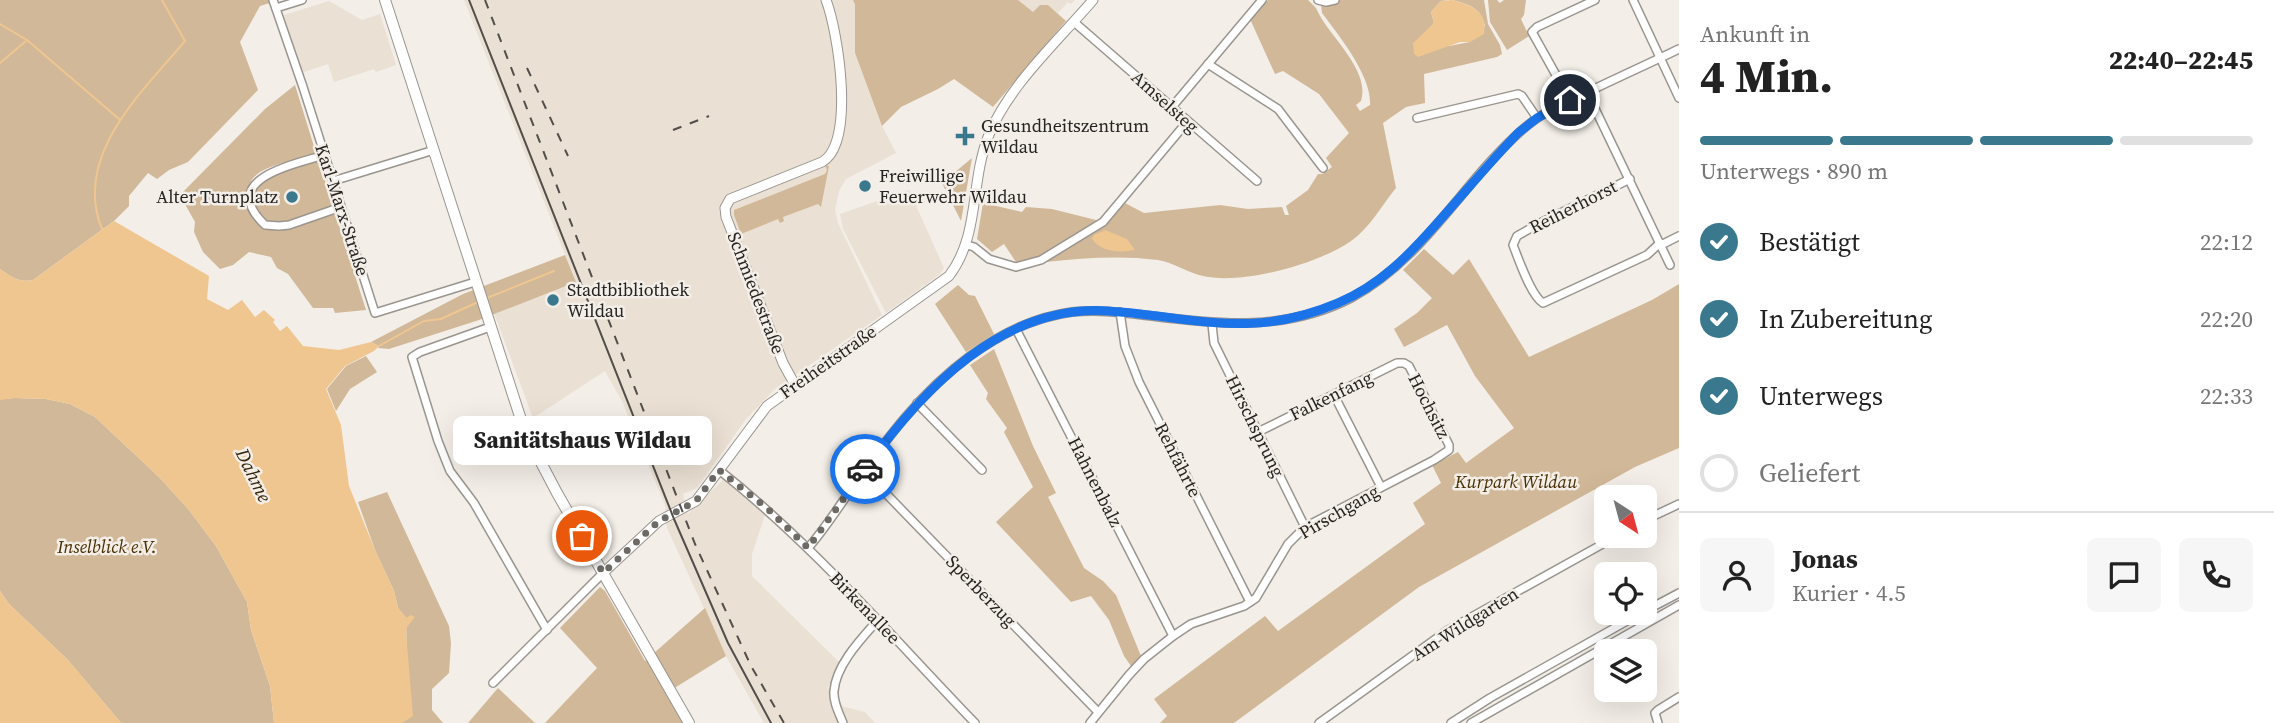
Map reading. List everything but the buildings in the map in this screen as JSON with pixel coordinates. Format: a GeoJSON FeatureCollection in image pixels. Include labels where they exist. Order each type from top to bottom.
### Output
{"type":"FeatureCollection","features":[{"type":"Feature","properties":{"kind":"main road"},"geometry":{"type":"LineString","coordinates":[[386,0],[525,432],[689,723]]}},
{"type":"Feature","properties":{"kind":"street","name":"Karl-Marx-Straße"},"geometry":{"type":"LineString","coordinates":[[273,0],[374,313],[476,285]]}},
{"type":"Feature","properties":{"kind":"street"},"geometry":{"type":"LineString","coordinates":[[276,8],[302,0]]}},
{"type":"Feature","properties":{"kind":"street","name":"Schmiedestraße"},"geometry":{"type":"LineString","coordinates":[[795,385],[783,363],[725,208],[730,199],[826,161],[833,150],[841,109],[841,67],[836,31],[826,0]]}},
{"type":"Feature","properties":{"kind":"street","name":"Freiheitstraße"},"geometry":{"type":"LineString","coordinates":[[493,682],[659,521],[696,501],[758,415],[795,385],[946,278],[959,262],[967,245],[979,166],[994,124],[1017,89],[1093,0]]}},
{"type":"Feature","properties":{"kind":"street"},"geometry":{"type":"LineString","coordinates":[[1172,107],[1262,0]]}},
{"type":"Feature","properties":{"kind":"street"},"geometry":{"type":"LineString","coordinates":[[1318,0],[1335,0]]}},
{"type":"Feature","properties":{"kind":"street"},"geometry":{"type":"LineString","coordinates":[[1570,100],[1532,32],[1537,27],[1595,0]]}},
{"type":"Feature","properties":{"kind":"street"},"geometry":{"type":"LineString","coordinates":[[1633,0],[1679,98]]}},
{"type":"Feature","properties":{"kind":"street","name":"Amselsteg"},"geometry":{"type":"LineString","coordinates":[[1074,22],[1257,181]]}},
{"type":"Feature","properties":{"kind":"street"},"geometry":{"type":"LineString","coordinates":[[808,548],[917,403],[968,357],[1016,328],[1062,314],[1096,311],[1212,324],[1253,324],[1290,320],[1340,303],[1370,286],[1406,259],[1508,143],[1537,118],[1679,49]]}},
{"type":"Feature","properties":{"kind":"street"},"geometry":{"type":"LineString","coordinates":[[1208,64],[1280,111],[1323,168]]}},
{"type":"Feature","properties":{"kind":"street"},"geometry":{"type":"LineString","coordinates":[[1587,92],[1671,265]]}},
{"type":"Feature","properties":{"kind":"street"},"geometry":{"type":"LineString","coordinates":[[1417,118],[1518,94],[1537,118]]}},
{"type":"Feature","properties":{"kind":"street"},"geometry":{"type":"LineString","coordinates":[[967,245],[989,259],[1016,267],[1041,260],[1103,222],[1187,122]]}},
{"type":"Feature","properties":{"kind":"street"},"geometry":{"type":"LineString","coordinates":[[333,181],[433,150]]}},
{"type":"Feature","properties":{"kind":"street"},"geometry":{"type":"LineString","coordinates":[[324,155],[260,178],[250,194],[252,207],[265,225],[279,226],[341,207]]}},
{"type":"Feature","properties":{"kind":"street","name":"Reiherhorst"},"geometry":{"type":"LineString","coordinates":[[1630,179],[1567,208],[1517,236],[1513,245],[1531,287],[1538,300],[1543,303],[1647,255],[1661,244]]}},
{"type":"Feature","properties":{"kind":"street"},"geometry":{"type":"LineString","coordinates":[[1661,244],[1679,236]]}},
{"type":"Feature","properties":{"kind":"street","name":"Rehfährte"},"geometry":{"type":"LineString","coordinates":[[1120,312],[1125,346],[1139,382],[1250,602]]}},
{"type":"Feature","properties":{"kind":"street"},"geometry":{"type":"LineString","coordinates":[[489,323],[412,357],[450,471],[474,503],[547,630]]}},
{"type":"Feature","properties":{"kind":"street","name":"Hirschsprung"},"geometry":{"type":"LineString","coordinates":[[1212,324],[1214,343],[1305,527]]}},
{"type":"Feature","properties":{"kind":"street","name":"Hahnenbalz"},"geometry":{"type":"LineString","coordinates":[[1016,328],[1173,636]]}},
{"type":"Feature","properties":{"kind":"street","name":"Falkenfang"},"geometry":{"type":"LineString","coordinates":[[1258,432],[1397,363],[1405,363]]}},
{"type":"Feature","properties":{"kind":"street","name":"Hochsitz"},"geometry":{"type":"LineString","coordinates":[[1405,363],[1409,366],[1449,445],[1449,450]]}},
{"type":"Feature","properties":{"kind":"street"},"geometry":{"type":"LineString","coordinates":[[1334,395],[1381,487]]}},
{"type":"Feature","properties":{"kind":"street"},"geometry":{"type":"LineString","coordinates":[[917,403],[982,470]]}},
{"type":"Feature","properties":{"kind":"street","name":"Pirschgang"},"geometry":{"type":"LineString","coordinates":[[1250,602],[1260,592],[1288,544],[1305,527],[1449,450]]}},
{"type":"Feature","properties":{"kind":"street","name":"Birkenallee"},"geometry":{"type":"LineString","coordinates":[[719,470],[768,509],[808,548],[975,723]]}},
{"type":"Feature","properties":{"kind":"street","name":"Sperberzug"},"geometry":{"type":"LineString","coordinates":[[864,471],[1098,712]]}},
{"type":"Feature","properties":{"kind":"street"},"geometry":{"type":"LineString","coordinates":[[1657,514],[1679,504]]}},
{"type":"Feature","properties":{"kind":"street","name":"Am Wildgarten"},"geometry":{"type":"LineString","coordinates":[[1319,723],[1448,630],[1595,548]]}},
{"type":"Feature","properties":{"kind":"street"},"geometry":{"type":"LineString","coordinates":[[1657,604],[1679,593]]}},
{"type":"Feature","properties":{"kind":"street"},"geometry":{"type":"LineString","coordinates":[[1090,723],[1142,660],[1173,636],[1191,624],[1250,602]]}},
{"type":"Feature","properties":{"kind":"street"},"geometry":{"type":"LineString","coordinates":[[1471,723],[1679,606]]}},
{"type":"Feature","properties":{"kind":"street"},"geometry":{"type":"LineString","coordinates":[[843,723],[834,700],[835,684],[850,656],[877,621]]}},
{"type":"Feature","properties":{"kind":"street"},"geometry":{"type":"LineString","coordinates":[[1451,723],[1490,698],[1621,625]]}},
{"type":"Feature","properties":{"kind":"street"},"geometry":{"type":"LineString","coordinates":[[1658,723],[1655,713],[1657,710],[1679,697]]}},
{"type":"Feature","properties":{"kind":"shaded area"},"geometry":{"type":"Polygon","coordinates":[[[464,0],[853,0],[855,53],[882,126],[896,153],[846,179],[839,191],[835,210],[838,223],[882,315],[775,389],[746,419],[697,488],[683,494],[688,514],[723,480],[765,515],[752,554],[752,576],[840,663],[828,687],[833,704],[865,712],[875,723],[764,723],[726,656],[667,528],[665,505],[623,403],[605,371],[533,418],[494,313],[576,282],[464,0]]]}},
{"type":"Feature","properties":{"kind":"shaded area"},"geometry":{"type":"Polygon","coordinates":[[[1018,0],[1075,0],[1071,4],[1068,2],[1058,13],[1048,5],[1033,13],[1018,0]]]}},
{"type":"Feature","properties":{"kind":"shaded area"},"geometry":{"type":"Polygon","coordinates":[[[329,1],[362,20],[380,14],[396,65],[334,82],[328,64],[301,73],[284,15],[329,1]]]}},
{"type":"Feature","properties":{"kind":"shaded area"},"geometry":{"type":"Polygon","coordinates":[[[909,190],[944,268],[939,275],[886,313],[843,229],[840,214],[909,190]]]}},
{"type":"Feature","properties":{"kind":"green space"},"geometry":{"type":"Polygon","coordinates":[[[0,0],[269,0],[270,3],[260,6],[240,42],[258,90],[188,162],[169,170],[157,179],[148,173],[129,196],[129,206],[114,221],[28,281],[15,279],[0,269],[0,0]]]}},
{"type":"Feature","properties":{"kind":"green space"},"geometry":{"type":"Polygon","coordinates":[[[853,0],[1018,0],[1033,12],[1040,5],[1048,5],[1066,21],[993,107],[954,79],[901,107],[882,126],[855,53],[853,0]]]}},
{"type":"Feature","properties":{"kind":"green space"},"geometry":{"type":"Polygon","coordinates":[[[1268,0],[1308,0],[1316,8],[1360,77],[1361,101],[1356,105],[1360,111],[1370,105],[1366,82],[1353,57],[1322,13],[1321,5],[1339,0],[1449,0],[1441,1],[1431,12],[1434,23],[1429,29],[1449,46],[1470,42],[1485,26],[1477,11],[1469,5],[1452,0],[1484,0],[1488,24],[1502,54],[1424,74],[1425,103],[1406,107],[1383,123],[1396,188],[1358,236],[1320,257],[1300,265],[1238,278],[1197,275],[1164,261],[1144,258],[1046,262],[1047,258],[1082,236],[1123,202],[1144,213],[1220,205],[1248,209],[1282,207],[1285,215],[1289,215],[1286,206],[1308,190],[1318,174],[1332,167],[1326,158],[1349,133],[1319,94],[1283,71],[1275,74],[1250,19],[1268,0]]]}},
{"type":"Feature","properties":{"kind":"green space"},"geometry":{"type":"Polygon","coordinates":[[[1488,0],[1497,0],[1500,3],[1504,0],[1526,0],[1521,19],[1529,36],[1507,50],[1490,22],[1488,0]]]}},
{"type":"Feature","properties":{"kind":"green space"},"geometry":{"type":"Polygon","coordinates":[[[295,85],[316,153],[260,172],[249,187],[248,205],[256,221],[273,230],[295,227],[335,213],[366,310],[335,313],[333,308],[313,308],[288,274],[277,268],[271,257],[249,252],[233,265],[220,269],[203,252],[194,232],[195,222],[180,195],[265,109],[295,85]]]}},
{"type":"Feature","properties":{"kind":"green space"},"geometry":{"type":"Polygon","coordinates":[[[972,158],[961,221],[942,183],[972,158]]]}},
{"type":"Feature","properties":{"kind":"green space","name":"Alter Turnplatz"},"geometry":{"type":"Polygon","coordinates":[[[318,160],[334,207],[282,223],[261,218],[255,208],[253,192],[264,177],[318,160]]]}},
{"type":"Feature","properties":{"kind":"green space"},"geometry":{"type":"Polygon","coordinates":[[[825,165],[829,166],[821,207],[818,204],[783,217],[784,221],[780,223],[778,219],[741,234],[734,210],[825,174],[825,165]]]}},
{"type":"Feature","properties":{"kind":"green space"},"geometry":{"type":"Polygon","coordinates":[[[983,203],[1022,212],[1026,207],[1052,209],[1100,221],[1031,262],[1018,265],[1004,244],[992,252],[977,239],[983,203]]]}},
{"type":"Feature","properties":{"kind":"green space","name":"Kurpark Wildau"},"geometry":{"type":"Polygon","coordinates":[[[1424,249],[1453,275],[1469,259],[1529,357],[1652,300],[1679,284],[1679,448],[1603,485],[1594,485],[1594,490],[1419,587],[1234,723],[1160,723],[1167,716],[1154,699],[1265,616],[1278,631],[1425,524],[1413,503],[1441,483],[1432,465],[1458,452],[1466,463],[1514,428],[1475,376],[1447,325],[1404,347],[1394,329],[1417,313],[1432,298],[1403,270],[1424,249]]]}},
{"type":"Feature","properties":{"kind":"green space"},"geometry":{"type":"Polygon","coordinates":[[[565,255],[576,282],[479,320],[389,349],[378,348],[379,346],[371,342],[463,294],[565,255]]]}},
{"type":"Feature","properties":{"kind":"green space"},"geometry":{"type":"Polygon","coordinates":[[[958,285],[969,295],[975,296],[994,334],[966,352],[935,304],[958,285]]]}},
{"type":"Feature","properties":{"kind":"green space"},"geometry":{"type":"Polygon","coordinates":[[[994,349],[1033,446],[1056,493],[1048,497],[1084,568],[1103,581],[1116,595],[1141,656],[1131,666],[1109,620],[1091,596],[1071,602],[996,522],[1033,487],[1004,432],[1007,428],[986,399],[988,393],[970,365],[994,349]]]}},
{"type":"Feature","properties":{"kind":"green space"},"geometry":{"type":"Polygon","coordinates":[[[366,356],[377,372],[350,389],[336,411],[327,389],[346,366],[366,356]]]}},
{"type":"Feature","properties":{"kind":"green space","name":"Inselblick e.V."},"geometry":{"type":"Polygon","coordinates":[[[0,399],[46,399],[70,404],[95,417],[160,478],[189,510],[216,546],[247,602],[251,630],[270,686],[274,723],[121,723],[68,660],[9,604],[0,591],[0,399]]]}},
{"type":"Feature","properties":{"kind":"green space"},"geometry":{"type":"Polygon","coordinates":[[[387,492],[449,626],[449,673],[432,689],[432,710],[443,723],[402,723],[407,664],[406,618],[398,608],[394,591],[375,550],[358,502],[387,492]]]}},
{"type":"Feature","properties":{"kind":"green space"},"geometry":{"type":"Polygon","coordinates":[[[600,587],[605,591],[645,661],[705,608],[726,656],[668,692],[686,723],[545,723],[597,668],[560,628],[600,587]]]}},
{"type":"Feature","properties":{"kind":"green space"},"geometry":{"type":"Polygon","coordinates":[[[498,688],[535,723],[468,723],[498,688]]]}},
{"type":"Feature","properties":{"kind":"water"},"geometry":{"type":"Polygon","coordinates":[[[1452,0],[1466,4],[1481,14],[1485,26],[1484,34],[1470,42],[1460,42],[1418,57],[1414,54],[1413,43],[1434,23],[1431,12],[1441,1],[1452,0]]]}},
{"type":"Feature","properties":{"kind":"water","name":"Dahme"},"geometry":{"type":"Polygon","coordinates":[[[114,221],[209,276],[207,299],[228,310],[242,300],[255,317],[264,310],[275,320],[273,322],[280,331],[287,326],[303,346],[339,350],[371,342],[379,346],[345,366],[326,389],[341,425],[349,486],[394,591],[398,608],[406,618],[411,615],[415,617],[406,632],[413,716],[402,723],[274,723],[270,686],[251,630],[247,602],[216,546],[189,510],[160,478],[95,417],[70,404],[46,399],[0,400],[0,269],[19,280],[33,280],[114,221]]]}},
{"type":"Feature","properties":{"kind":"water"},"geometry":{"type":"Polygon","coordinates":[[[1105,230],[1127,239],[1135,250],[1117,251],[1100,247],[1092,239],[1094,235],[1105,230]]]}},
{"type":"Feature","properties":{"kind":"water"},"geometry":{"type":"Polygon","coordinates":[[[0,591],[9,604],[68,660],[121,723],[0,723],[0,591]]]}},
{"type":"Feature","properties":{"kind":"waterway"},"geometry":{"type":"LineString","coordinates":[[102,229],[95,202],[96,176],[104,151],[132,104],[185,41],[162,0]]}},
{"type":"Feature","properties":{"kind":"waterway"},"geometry":{"type":"LineString","coordinates":[[0,24],[27,40],[119,119]]}},
{"type":"Feature","properties":{"kind":"waterway"},"geometry":{"type":"LineString","coordinates":[[0,63],[26,41]]}},
{"type":"Feature","properties":{"kind":"waterway"},"geometry":{"type":"LineString","coordinates":[[487,298],[554,271]]}},
{"type":"Feature","properties":{"kind":"waterway"},"geometry":{"type":"LineString","coordinates":[[379,346],[424,321],[441,319],[478,302]]}},
{"type":"Feature","properties":{"kind":"tram line"},"geometry":{"type":"LineString","coordinates":[[469,0],[674,519],[728,643],[771,723]]}},
{"type":"Feature","properties":{"kind":"railway"},"geometry":{"type":"LineString","coordinates":[[485,0],[695,544],[751,666],[784,723]]}},
{"type":"Feature","properties":{"kind":"railway"},"geometry":{"type":"LineString","coordinates":[[527,68],[568,156]]}},
{"type":"Feature","properties":{"kind":"railway"},"geometry":{"type":"LineString","coordinates":[[673,130],[709,116]]}},
{"type":"Feature","properties":{"kind":"way so far"},"geometry":{"type":"LineString","coordinates":[[582,536],[603,573],[664,517],[696,501],[719,470],[768,509],[808,548],[865,469]]}},
{"type":"Feature","properties":{"kind":"place","name":"Gesundheitszentrum Wildau"},"geometry":{"type":"Point","coordinates":[965,136]}},
{"type":"Feature","properties":{"kind":"place","name":"Freiwillige Feuerwehr Wildau"},"geometry":{"type":"Point","coordinates":[865,186]}},
{"type":"Feature","properties":{"kind":"place","name":"Alter Turnplatz"},"geometry":{"type":"Point","coordinates":[292,197]}},
{"type":"Feature","properties":{"kind":"place","name":"Stadtbibliothek Wildau"},"geometry":{"type":"Point","coordinates":[553,300]}},
{"type":"Feature","properties":{"kind":"place","name":"Sanitätshaus Wildau"},"geometry":{"type":"Point","coordinates":[582,536]}},
{"type":"Feature","properties":{"kind":"route"},"geometry":{"type":"LineString","coordinates":[[865,469],[902,420],[936,384],[978,350],[1028,324],[1062,314],[1096,311],[1214,324],[1272,323],[1290,320],[1340,303],[1396,268],[1518,133],[1537,118],[1570,100]]}}]}
